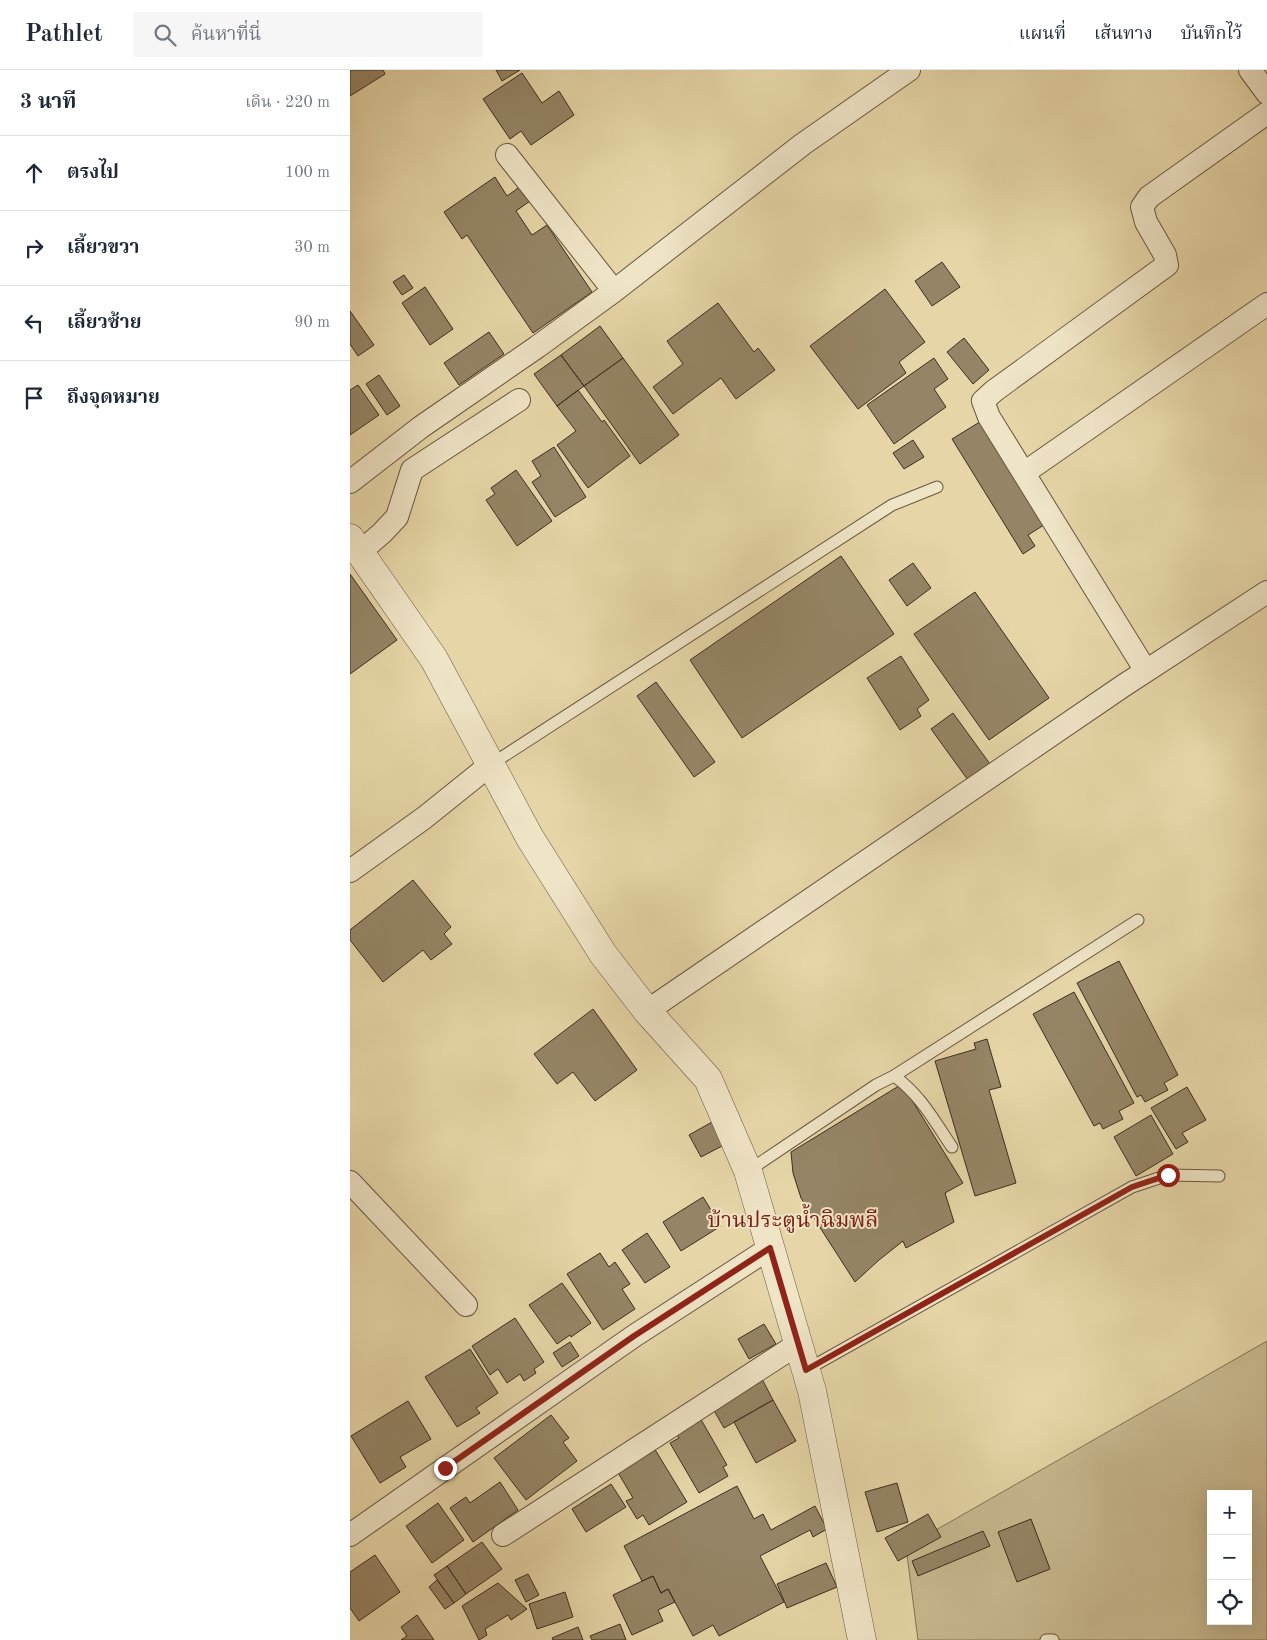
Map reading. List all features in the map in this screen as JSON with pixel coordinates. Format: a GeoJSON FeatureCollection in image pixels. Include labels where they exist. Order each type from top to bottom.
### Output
{"type":"FeatureCollection","features":[{"type":"Feature","properties":{"kind":"street"},"geometry":{"type":"LineString","coordinates":[[350,482],[421,427],[530,353],[803,144],[909,70]]}},
{"type":"Feature","properties":{"kind":"street"},"geometry":{"type":"LineString","coordinates":[[1250,70],[1267,92]]}},
{"type":"Feature","properties":{"kind":"street"},"geometry":{"type":"LineString","coordinates":[[1146,671],[989,417],[983,401],[994,391],[1167,265],[1165,255],[1146,222],[1142,207],[1149,198],[1267,113]]}},
{"type":"Feature","properties":{"kind":"street"},"geometry":{"type":"LineString","coordinates":[[507,155],[614,290]]}},
{"type":"Feature","properties":{"kind":"street"},"geometry":{"type":"LineString","coordinates":[[1024,473],[1267,304]]}},
{"type":"Feature","properties":{"kind":"street"},"geometry":{"type":"LineString","coordinates":[[519,400],[412,470],[396,517],[382,532],[353,550],[434,660],[530,838],[597,946],[647,1011],[708,1079],[748,1171],[812,1391],[862,1640]]}},
{"type":"Feature","properties":{"kind":"street"},"geometry":{"type":"LineString","coordinates":[[647,1011],[1146,671],[1267,592]]}},
{"type":"Feature","properties":{"kind":"street"},"geometry":{"type":"LineString","coordinates":[[350,871],[424,818],[490,765]]}},
{"type":"Feature","properties":{"kind":"street"},"geometry":{"type":"LineString","coordinates":[[350,1182],[466,1305]]}},
{"type":"Feature","properties":{"kind":"street"},"geometry":{"type":"LineString","coordinates":[[351,1533],[634,1336],[770,1248]]}},
{"type":"Feature","properties":{"kind":"street"},"geometry":{"type":"LineString","coordinates":[[502,1535],[798,1344]]}},
{"type":"Feature","properties":{"kind":"lane"},"geometry":{"type":"LineString","coordinates":[[490,765],[892,505],[937,487]]}},
{"type":"Feature","properties":{"kind":"lane"},"geometry":{"type":"LineString","coordinates":[[748,1171],[876,1085],[894,1076],[1138,920]]}},
{"type":"Feature","properties":{"kind":"lane"},"geometry":{"type":"LineString","coordinates":[[894,1076],[907,1085],[920,1100],[952,1147]]}},
{"type":"Feature","properties":{"kind":"lane"},"geometry":{"type":"LineString","coordinates":[[806,1370],[1132,1187],[1168,1175],[1219,1176]]}},
{"type":"Feature","properties":{"kind":"lane"},"geometry":{"type":"LineString","coordinates":[[1046,1640],[1053,1640]]}},
{"type":"Feature","properties":{"kind":"shaded area"},"geometry":{"type":"Polygon","coordinates":[[[1267,1341],[1267,1640],[918,1640],[906,1547],[1267,1341]]]}},
{"type":"Feature","properties":{"kind":"building"},"geometry":{"type":"Polygon","coordinates":[[[350,70],[383,70],[385,74],[350,96],[350,70]]]}},
{"type":"Feature","properties":{"kind":"building"},"geometry":{"type":"Polygon","coordinates":[[[496,70],[520,70],[502,81],[496,70]]]}},
{"type":"Feature","properties":{"kind":"building"},"geometry":{"type":"Polygon","coordinates":[[[522,73],[542,103],[559,91],[574,115],[531,145],[521,131],[510,139],[483,99],[522,73]]]}},
{"type":"Feature","properties":{"kind":"building"},"geometry":{"type":"Polygon","coordinates":[[[495,177],[507,196],[521,186],[530,201],[516,211],[532,235],[547,225],[592,292],[533,333],[467,235],[462,239],[444,212],[495,177]]]}},
{"type":"Feature","properties":{"kind":"building"},"geometry":{"type":"Polygon","coordinates":[[[942,262],[960,287],[932,306],[915,281],[942,262]]]}},
{"type":"Feature","properties":{"kind":"building"},"geometry":{"type":"Polygon","coordinates":[[[404,275],[413,288],[402,295],[393,282],[404,275]]]}},
{"type":"Feature","properties":{"kind":"building"},"geometry":{"type":"Polygon","coordinates":[[[425,287],[453,329],[430,345],[402,303],[425,287]]]}},
{"type":"Feature","properties":{"kind":"building"},"geometry":{"type":"Polygon","coordinates":[[[885,289],[925,342],[899,362],[906,373],[858,409],[810,346],[885,289]]]}},
{"type":"Feature","properties":{"kind":"building"},"geometry":{"type":"Polygon","coordinates":[[[718,303],[754,352],[758,348],[775,370],[736,399],[721,378],[673,414],[653,387],[683,364],[667,341],[718,303]]]}},
{"type":"Feature","properties":{"kind":"building"},"geometry":{"type":"Polygon","coordinates":[[[350,311],[374,345],[358,356],[350,344],[350,311]]]}},
{"type":"Feature","properties":{"kind":"building"},"geometry":{"type":"Polygon","coordinates":[[[600,326],[623,358],[584,386],[561,355],[600,326]]]}},
{"type":"Feature","properties":{"kind":"building"},"geometry":{"type":"Polygon","coordinates":[[[489,332],[504,354],[459,385],[444,363],[489,332]]]}},
{"type":"Feature","properties":{"kind":"building"},"geometry":{"type":"Polygon","coordinates":[[[964,338],[989,370],[973,384],[947,352],[964,338]]]}},
{"type":"Feature","properties":{"kind":"building"},"geometry":{"type":"Polygon","coordinates":[[[561,355],[584,386],[557,406],[534,374],[561,355]]]}},
{"type":"Feature","properties":{"kind":"building"},"geometry":{"type":"Polygon","coordinates":[[[623,358],[679,435],[640,464],[584,386],[623,358]]]}},
{"type":"Feature","properties":{"kind":"building"},"geometry":{"type":"Polygon","coordinates":[[[934,358],[948,379],[934,389],[946,407],[894,444],[867,405],[934,358]]]}},
{"type":"Feature","properties":{"kind":"building"},"geometry":{"type":"Polygon","coordinates":[[[379,375],[400,406],[387,415],[366,384],[379,375]]]}},
{"type":"Feature","properties":{"kind":"building"},"geometry":{"type":"Polygon","coordinates":[[[358,385],[379,415],[350,435],[350,390],[358,385]]]}},
{"type":"Feature","properties":{"kind":"building"},"geometry":{"type":"Polygon","coordinates":[[[578,390],[602,422],[604,420],[630,456],[588,488],[557,445],[576,431],[557,406],[578,390]]]}},
{"type":"Feature","properties":{"kind":"building"},"geometry":{"type":"Polygon","coordinates":[[[983,420],[1047,523],[1028,535],[1035,546],[1023,554],[952,439],[983,420]]]}},
{"type":"Feature","properties":{"kind":"building"},"geometry":{"type":"Polygon","coordinates":[[[913,440],[924,457],[904,469],[893,453],[913,440]]]}},
{"type":"Feature","properties":{"kind":"building"},"geometry":{"type":"Polygon","coordinates":[[[554,447],[586,497],[555,517],[532,482],[541,476],[532,461],[554,447]]]}},
{"type":"Feature","properties":{"kind":"building"},"geometry":{"type":"Polygon","coordinates":[[[516,470],[552,521],[517,546],[486,500],[495,494],[491,488],[516,470]]]}},
{"type":"Feature","properties":{"kind":"building"},"geometry":{"type":"Polygon","coordinates":[[[841,556],[894,634],[742,738],[690,660],[841,556]]]}},
{"type":"Feature","properties":{"kind":"building"},"geometry":{"type":"Polygon","coordinates":[[[913,563],[931,588],[907,606],[889,580],[913,563]]]}},
{"type":"Feature","properties":{"kind":"building"},"geometry":{"type":"Polygon","coordinates":[[[350,574],[397,640],[350,674],[350,574]]]}},
{"type":"Feature","properties":{"kind":"building"},"geometry":{"type":"Polygon","coordinates":[[[975,592],[1049,698],[989,740],[914,634],[975,592]]]}},
{"type":"Feature","properties":{"kind":"building"},"geometry":{"type":"Polygon","coordinates":[[[901,656],[929,700],[917,709],[921,716],[900,730],[867,678],[901,656]]]}},
{"type":"Feature","properties":{"kind":"building"},"geometry":{"type":"Polygon","coordinates":[[[656,682],[715,762],[694,777],[637,696],[656,682]]]}},
{"type":"Feature","properties":{"kind":"building"},"geometry":{"type":"Polygon","coordinates":[[[953,713],[990,764],[968,780],[931,729],[953,713]]]}},
{"type":"Feature","properties":{"kind":"building"},"geometry":{"type":"Polygon","coordinates":[[[413,880],[451,927],[444,934],[452,944],[431,960],[423,950],[383,982],[350,940],[350,930],[413,880]]]}},
{"type":"Feature","properties":{"kind":"building"},"geometry":{"type":"Polygon","coordinates":[[[1119,961],[1178,1075],[1164,1083],[1168,1090],[1145,1102],[1141,1095],[1137,1097],[1077,983],[1119,961]]]}},
{"type":"Feature","properties":{"kind":"building"},"geometry":{"type":"Polygon","coordinates":[[[1074,992],[1134,1103],[1119,1111],[1123,1119],[1103,1129],[1100,1123],[1094,1126],[1033,1014],[1074,992]]]}},
{"type":"Feature","properties":{"kind":"building"},"geometry":{"type":"Polygon","coordinates":[[[593,1009],[637,1070],[595,1101],[573,1072],[557,1084],[534,1054],[593,1009]]]}},
{"type":"Feature","properties":{"kind":"building"},"geometry":{"type":"Polygon","coordinates":[[[987,1039],[1001,1087],[989,1090],[1016,1183],[975,1196],[935,1061],[976,1049],[974,1043],[987,1039]]]}},
{"type":"Feature","properties":{"kind":"building"},"geometry":{"type":"Polygon","coordinates":[[[902,1084],[963,1183],[945,1193],[954,1222],[906,1248],[903,1241],[855,1282],[801,1198],[793,1173],[791,1152],[902,1084]]]}},
{"type":"Feature","properties":{"kind":"building"},"geometry":{"type":"Polygon","coordinates":[[[1187,1087],[1206,1120],[1182,1133],[1188,1142],[1176,1149],[1151,1108],[1187,1087]]]}},
{"type":"Feature","properties":{"kind":"building"},"geometry":{"type":"Polygon","coordinates":[[[1151,1115],[1173,1154],[1136,1176],[1114,1137],[1151,1115]]]}},
{"type":"Feature","properties":{"kind":"building"},"geometry":{"type":"Polygon","coordinates":[[[712,1122],[724,1145],[701,1157],[689,1135],[712,1122]]]}},
{"type":"Feature","properties":{"kind":"building"},"geometry":{"type":"Polygon","coordinates":[[[703,1197],[721,1226],[681,1251],[663,1222],[703,1197]]]}},
{"type":"Feature","properties":{"kind":"building"},"geometry":{"type":"Polygon","coordinates":[[[647,1233],[670,1267],[645,1283],[622,1250],[647,1233]]]}},
{"type":"Feature","properties":{"kind":"building"},"geometry":{"type":"Polygon","coordinates":[[[600,1253],[609,1267],[615,1262],[630,1284],[622,1289],[635,1309],[603,1330],[567,1274],[600,1253]]]}},
{"type":"Feature","properties":{"kind":"building"},"geometry":{"type":"Polygon","coordinates":[[[562,1283],[591,1323],[557,1344],[529,1305],[562,1283]]]}},
{"type":"Feature","properties":{"kind":"building"},"geometry":{"type":"Polygon","coordinates":[[[515,1318],[544,1362],[534,1369],[536,1373],[524,1381],[520,1374],[507,1383],[498,1369],[490,1375],[472,1346],[515,1318]]]}},
{"type":"Feature","properties":{"kind":"building"},"geometry":{"type":"Polygon","coordinates":[[[764,1324],[776,1344],[749,1359],[738,1339],[764,1324]]]}},
{"type":"Feature","properties":{"kind":"building"},"geometry":{"type":"Polygon","coordinates":[[[570,1342],[579,1356],[562,1367],[553,1353],[570,1342]]]}},
{"type":"Feature","properties":{"kind":"building"},"geometry":{"type":"Polygon","coordinates":[[[470,1349],[498,1393],[476,1408],[480,1413],[457,1427],[425,1377],[470,1349]]]}},
{"type":"Feature","properties":{"kind":"building"},"geometry":{"type":"Polygon","coordinates":[[[762,1379],[773,1400],[724,1428],[712,1407],[762,1379]]]}},
{"type":"Feature","properties":{"kind":"building"},"geometry":{"type":"Polygon","coordinates":[[[773,1400],[796,1441],[756,1463],[734,1422],[773,1400]]]}},
{"type":"Feature","properties":{"kind":"building"},"geometry":{"type":"Polygon","coordinates":[[[408,1401],[431,1439],[400,1457],[406,1467],[380,1483],[351,1436],[408,1401]]]}},
{"type":"Feature","properties":{"kind":"building"},"geometry":{"type":"Polygon","coordinates":[[[551,1415],[569,1438],[563,1442],[577,1461],[526,1500],[494,1458],[551,1415]]]}},
{"type":"Feature","properties":{"kind":"building"},"geometry":{"type":"Polygon","coordinates":[[[699,1416],[727,1465],[723,1467],[728,1476],[699,1493],[670,1443],[679,1438],[674,1430],[699,1416]]]}},
{"type":"Feature","properties":{"kind":"building"},"geometry":{"type":"Polygon","coordinates":[[[651,1443],[687,1502],[649,1525],[643,1515],[637,1519],[626,1501],[633,1498],[614,1466],[651,1443]]]}},
{"type":"Feature","properties":{"kind":"building"},"geometry":{"type":"Polygon","coordinates":[[[500,1482],[518,1510],[473,1542],[450,1508],[466,1497],[470,1503],[500,1482]]]}},
{"type":"Feature","properties":{"kind":"building"},"geometry":{"type":"Polygon","coordinates":[[[897,1483],[908,1522],[877,1532],[865,1492],[897,1483]]]}},
{"type":"Feature","properties":{"kind":"building"},"geometry":{"type":"Polygon","coordinates":[[[611,1484],[626,1507],[586,1532],[572,1509],[611,1484]]]}},
{"type":"Feature","properties":{"kind":"building"},"geometry":{"type":"Polygon","coordinates":[[[737,1486],[754,1519],[763,1514],[771,1530],[815,1506],[827,1529],[813,1537],[810,1530],[760,1556],[784,1602],[719,1636],[713,1625],[693,1636],[668,1589],[661,1593],[653,1576],[642,1581],[624,1546],[737,1486]]]}},
{"type":"Feature","properties":{"kind":"building"},"geometry":{"type":"Polygon","coordinates":[[[438,1503],[464,1540],[432,1563],[406,1526],[438,1503]]]}},
{"type":"Feature","properties":{"kind":"building"},"geometry":{"type":"Polygon","coordinates":[[[928,1514],[941,1537],[898,1561],[885,1538],[928,1514]]]}},
{"type":"Feature","properties":{"kind":"building"},"geometry":{"type":"Polygon","coordinates":[[[1031,1519],[1050,1569],[1017,1582],[998,1532],[1031,1519]]]}},
{"type":"Feature","properties":{"kind":"building"},"geometry":{"type":"Polygon","coordinates":[[[983,1531],[990,1546],[918,1576],[912,1561],[983,1531]]]}},
{"type":"Feature","properties":{"kind":"building"},"geometry":{"type":"Polygon","coordinates":[[[482,1542],[502,1569],[466,1594],[447,1566],[482,1542]]]}},
{"type":"Feature","properties":{"kind":"building"},"geometry":{"type":"Polygon","coordinates":[[[375,1555],[400,1592],[359,1621],[350,1608],[350,1572],[375,1555]]]}},
{"type":"Feature","properties":{"kind":"building"},"geometry":{"type":"Polygon","coordinates":[[[826,1563],[837,1587],[787,1608],[777,1584],[826,1563]]]}},
{"type":"Feature","properties":{"kind":"building"},"geometry":{"type":"Polygon","coordinates":[[[447,1566],[466,1594],[454,1603],[434,1575],[447,1566]]]}},
{"type":"Feature","properties":{"kind":"building"},"geometry":{"type":"Polygon","coordinates":[[[528,1574],[539,1595],[526,1602],[515,1580],[528,1574]]]}},
{"type":"Feature","properties":{"kind":"building"},"geometry":{"type":"Polygon","coordinates":[[[653,1576],[661,1593],[668,1589],[675,1602],[658,1610],[663,1621],[632,1635],[613,1595],[653,1576]]]}},
{"type":"Feature","properties":{"kind":"building"},"geometry":{"type":"Polygon","coordinates":[[[437,1580],[454,1603],[445,1609],[429,1587],[437,1580]]]}},
{"type":"Feature","properties":{"kind":"building"},"geometry":{"type":"Polygon","coordinates":[[[498,1583],[527,1609],[511,1620],[508,1615],[485,1629],[487,1635],[479,1640],[462,1606],[498,1583]]]}},
{"type":"Feature","properties":{"kind":"building"},"geometry":{"type":"Polygon","coordinates":[[[565,1592],[573,1617],[537,1629],[529,1604],[565,1592]]]}},
{"type":"Feature","properties":{"kind":"building"},"geometry":{"type":"Polygon","coordinates":[[[417,1615],[434,1640],[401,1640],[407,1636],[401,1627],[417,1615]]]}},
{"type":"Feature","properties":{"kind":"building"},"geometry":{"type":"Polygon","coordinates":[[[620,1624],[626,1640],[592,1640],[590,1636],[620,1624]]]}},
{"type":"Feature","properties":{"kind":"building"},"geometry":{"type":"Polygon","coordinates":[[[578,1627],[583,1640],[553,1640],[552,1638],[578,1627]]]}},
{"type":"Feature","properties":{"kind":"district","name":"บ้านประตูน้ำฉิมพลี"},"geometry":{"type":"Point","coordinates":[793,1219]}},
{"type":"Feature","properties":{"kind":"route"},"geometry":{"type":"LineString","coordinates":[[445,1468],[634,1336],[770,1248],[806,1370],[1132,1187],[1168,1175]]}}]}
